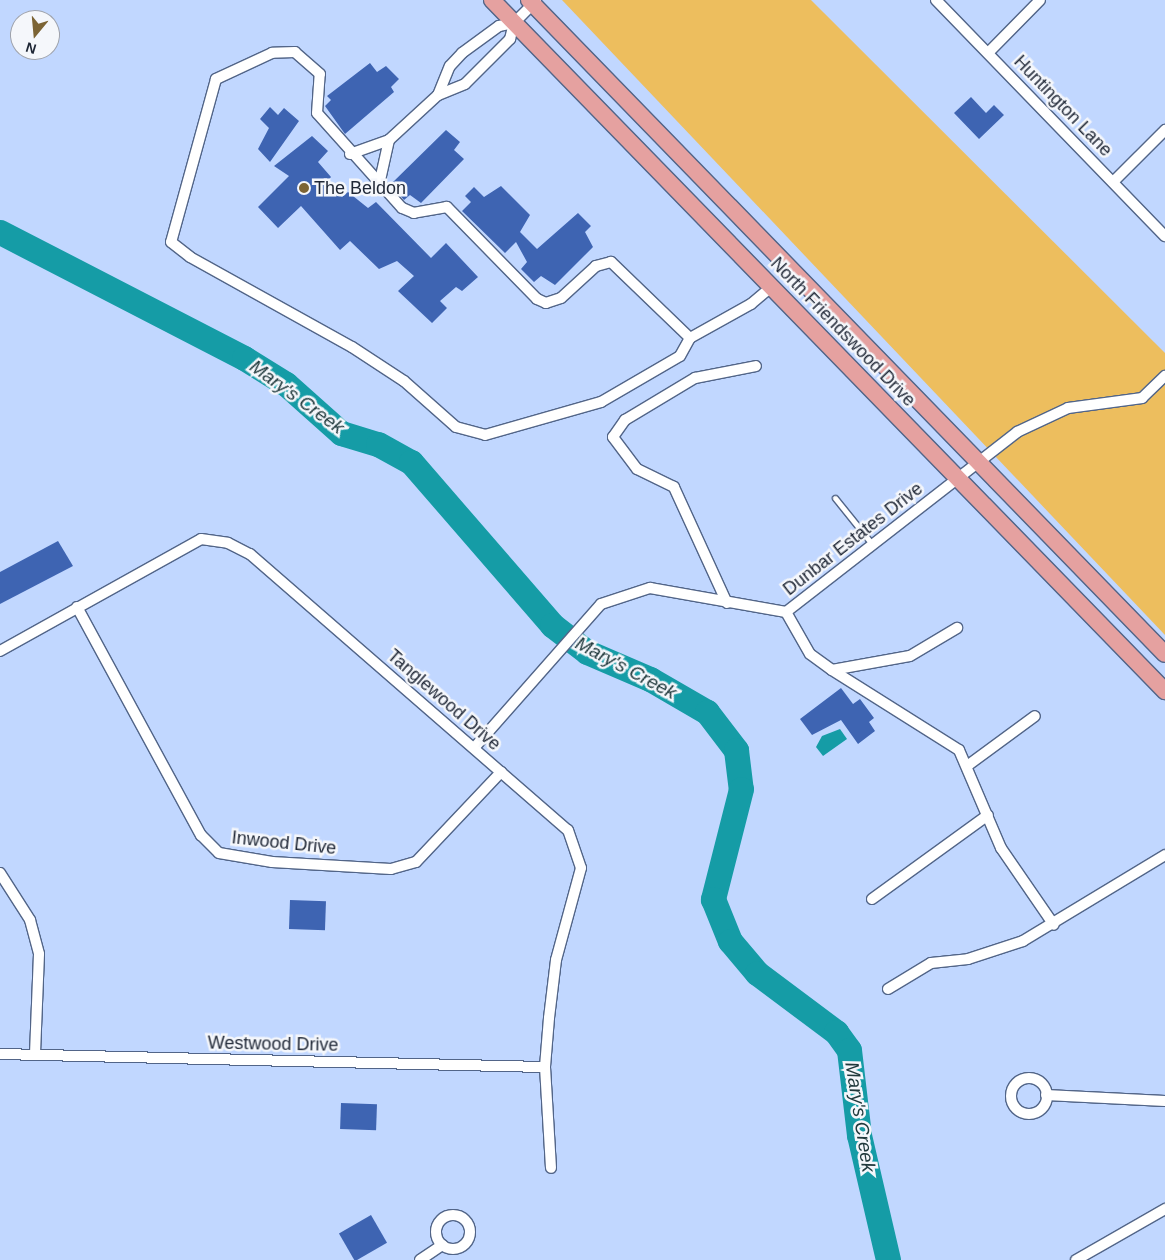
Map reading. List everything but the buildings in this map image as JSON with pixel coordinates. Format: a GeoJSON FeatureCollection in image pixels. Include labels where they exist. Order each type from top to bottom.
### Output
{"type":"FeatureCollection","features":[{"type":"Feature","properties":{"kind":"main road","name":"North Friendswood Drive"},"geometry":{"type":"LineString","coordinates":[[492,0],[1165,691]]}},
{"type":"Feature","properties":{"kind":"main road","name":"North Friendswood Drive"},"geometry":{"type":"LineString","coordinates":[[533,1],[977,462],[1165,654]]}},
{"type":"Feature","properties":{"kind":"street","name":"Huntington Lane"},"geometry":{"type":"LineString","coordinates":[[936,0],[1165,236]]}},
{"type":"Feature","properties":{"kind":"street"},"geometry":{"type":"LineString","coordinates":[[988,53],[1040,0]]}},
{"type":"Feature","properties":{"kind":"street"},"geometry":{"type":"LineString","coordinates":[[350,154],[389,140],[438,95],[465,84],[510,39],[514,23],[533,1]]}},
{"type":"Feature","properties":{"kind":"street"},"geometry":{"type":"LineString","coordinates":[[438,95],[450,66],[462,53],[499,26],[514,23]]}},
{"type":"Feature","properties":{"kind":"street"},"geometry":{"type":"LineString","coordinates":[[690,338],[612,262],[596,266],[556,302],[537,299],[448,207],[414,213],[402,208],[350,154],[316,114],[320,74],[295,52],[272,52],[216,79],[171,242],[190,257],[352,347],[404,381],[456,427],[485,434],[601,402],[680,356],[690,338],[751,304],[772,287]]}},
{"type":"Feature","properties":{"kind":"street"},"geometry":{"type":"LineString","coordinates":[[1113,182],[1165,130]]}},
{"type":"Feature","properties":{"kind":"street"},"geometry":{"type":"LineString","coordinates":[[379,185],[389,140]]}},
{"type":"Feature","properties":{"kind":"street"},"geometry":{"type":"LineString","coordinates":[[727,603],[674,487],[637,469],[612,437],[625,420],[695,378],[756,366]]}},
{"type":"Feature","properties":{"kind":"street","name":"Dunbar Estates Drive"},"geometry":{"type":"LineString","coordinates":[[474,748],[601,604],[650,588],[786,612],[956,477],[1017,432],[1068,408],[1142,398],[1165,376]]}},
{"type":"Feature","properties":{"kind":"street","name":"Tanglewood Drive"},"geometry":{"type":"LineString","coordinates":[[0,651],[201,539],[228,543],[250,554],[568,830],[581,868],[556,960],[545,1067],[551,1168]]}},
{"type":"Feature","properties":{"kind":"street","name":"Inwood Drive"},"geometry":{"type":"LineString","coordinates":[[77,607],[201,836],[219,853],[272,862],[392,869],[416,862],[501,772]]}},
{"type":"Feature","properties":{"kind":"street"},"geometry":{"type":"LineString","coordinates":[[786,612],[810,654],[832,670],[918,720],[959,750],[1001,848],[1054,925]]}},
{"type":"Feature","properties":{"kind":"street"},"geometry":{"type":"LineString","coordinates":[[832,670],[910,656],[957,628]]}},
{"type":"Feature","properties":{"kind":"street"},"geometry":{"type":"LineString","coordinates":[[967,766],[1035,716]]}},
{"type":"Feature","properties":{"kind":"street"},"geometry":{"type":"LineString","coordinates":[[872,899],[988,815]]}},
{"type":"Feature","properties":{"kind":"street"},"geometry":{"type":"LineString","coordinates":[[888,989],[931,963],[968,959],[1054,925],[1165,855]]}},
{"type":"Feature","properties":{"kind":"street"},"geometry":{"type":"LineString","coordinates":[[0,873],[30,920],[39,954],[35,1055]]}},
{"type":"Feature","properties":{"kind":"street","name":"Westwood Drive"},"geometry":{"type":"LineString","coordinates":[[0,1054],[545,1067]]}},
{"type":"Feature","properties":{"kind":"street"},"geometry":{"type":"LineString","coordinates":[[1046,1095],[1165,1101]]}},
{"type":"Feature","properties":{"kind":"street"},"geometry":{"type":"LineString","coordinates":[[1076,1260],[1165,1210]]}},
{"type":"Feature","properties":{"kind":"street"},"geometry":{"type":"LineString","coordinates":[[420,1260],[442,1245]]}},
{"type":"Feature","properties":{"kind":"lane"},"geometry":{"type":"LineString","coordinates":[[835,498],[872,544]]}},
{"type":"Feature","properties":{"kind":"shaded area"},"geometry":{"type":"Polygon","coordinates":[[[562,0],[811,0],[1165,353],[1165,635],[562,0]]]}},
{"type":"Feature","properties":{"kind":"shaded area"},"geometry":{"type":"Polygon","coordinates":[[[840,729],[847,739],[823,756],[816,747],[822,736],[840,729]]]}},
{"type":"Feature","properties":{"kind":"waterway","name":"Mary's Creek"},"geometry":{"type":"LineString","coordinates":[[0,232],[244,358],[286,384],[341,433],[378,444],[411,462],[552,625],[587,652],[650,679],[707,712],[736,750],[741,789],[713,899],[730,941],[757,973],[836,1032],[849,1050],[859,1135],[888,1260]]}},
{"type":"Feature","properties":{"kind":"place","name":"The Beldon"},"geometry":{"type":"Point","coordinates":[304,188]}}]}
